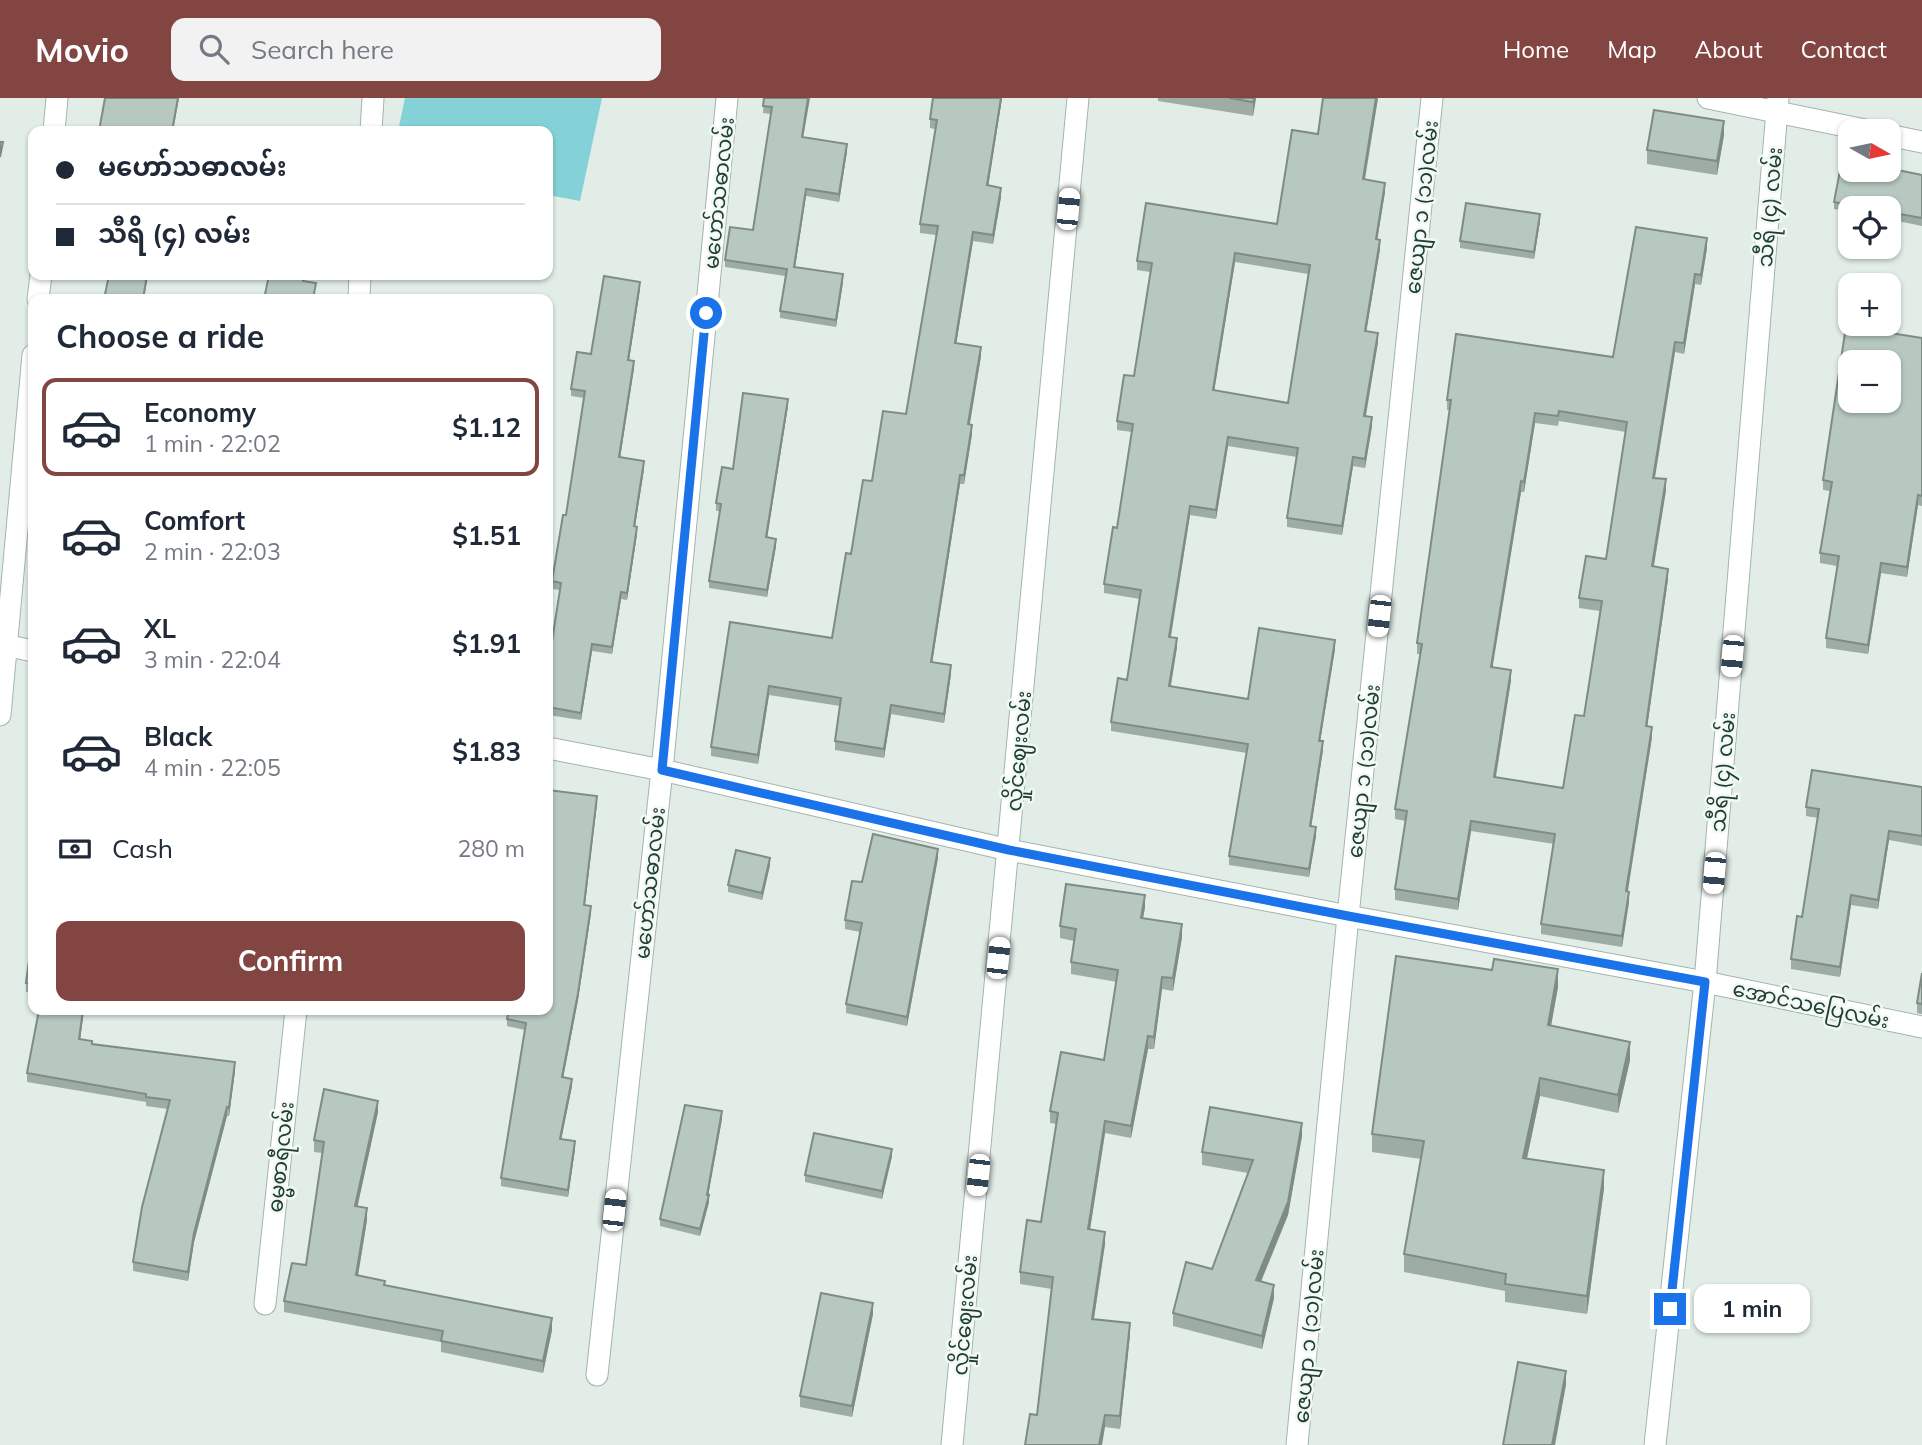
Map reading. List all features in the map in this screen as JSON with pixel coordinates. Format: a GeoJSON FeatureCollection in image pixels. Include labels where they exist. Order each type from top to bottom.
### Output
{"type":"FeatureCollection","features":[{"type":"Feature","properties":{"kind":"street"},"geometry":{"type":"LineString","coordinates":[[54,126],[57,98]]}},
{"type":"Feature","properties":{"kind":"street"},"geometry":{"type":"LineString","coordinates":[[371,126],[373,98]]}},
{"type":"Feature","properties":{"kind":"street","name":"မဟော်သဓာလမ်း"},"geometry":{"type":"LineString","coordinates":[[597,1375],[662,770],[727,98]]}},
{"type":"Feature","properties":{"kind":"street","name":"လှိုင်ဈေးလမ်း"},"geometry":{"type":"LineString","coordinates":[[952,1445],[1078,98]]}},
{"type":"Feature","properties":{"kind":"street","name":"ဇေယျာ ၁ (၁၁)လမ်း"},"geometry":{"type":"LineString","coordinates":[[1297,1445],[1432,98]]}},
{"type":"Feature","properties":{"kind":"street"},"geometry":{"type":"LineString","coordinates":[[1708,98],[1778,105],[1838,122]]}},
{"type":"Feature","properties":{"kind":"street","name":"သီရိ (၄) လမ်း"},"geometry":{"type":"LineString","coordinates":[[1655,1445],[1705,982],[1778,105]]}},
{"type":"Feature","properties":{"kind":"street"},"geometry":{"type":"LineString","coordinates":[[1901,138],[1922,142]]}},
{"type":"Feature","properties":{"kind":"street"},"geometry":{"type":"LineString","coordinates":[[0,715],[3,645],[28,403]]}},
{"type":"Feature","properties":{"kind":"street"},"geometry":{"type":"LineString","coordinates":[[3,645],[28,650]]}},
{"type":"Feature","properties":{"kind":"street","name":"အောင်သပြေလမ်း"},"geometry":{"type":"LineString","coordinates":[[553,749],[662,770],[1009,850],[1705,982],[1922,1027]]}},
{"type":"Feature","properties":{"kind":"street","name":"ဓမ္မစာရီလမ်း"},"geometry":{"type":"LineString","coordinates":[[265,1304],[295,1015]]}},
{"type":"Feature","properties":{"kind":"water"},"geometry":{"type":"Polygon","coordinates":[[[405,98],[602,98],[580,201],[553,196],[553,126],[399,126],[405,98]]]}},
{"type":"Feature","properties":{"kind":"building"},"geometry":{"type":"Polygon","coordinates":[[[105,98],[178,98],[173,126],[100,126],[105,98]]]}},
{"type":"Feature","properties":{"kind":"building"},"geometry":{"type":"Polygon","coordinates":[[[764,98],[808,98],[802,137],[847,144],[839,194],[806,189],[794,267],[843,274],[836,320],[780,311],[787,269],[725,260],[730,227],[753,230],[772,107],[763,106],[764,98]]]}},
{"type":"Feature","properties":{"kind":"building"},"geometry":{"type":"Polygon","coordinates":[[[933,98],[1001,98],[987,185],[1001,188],[993,235],[973,232],[955,343],[981,347],[968,424],[972,425],[964,475],[960,475],[931,662],[951,665],[944,714],[891,705],[884,749],[835,741],[841,698],[769,686],[758,755],[711,747],[730,622],[832,638],[846,553],[851,554],[863,480],[872,481],[883,411],[906,414],[938,226],[920,224],[937,120],[930,119],[933,98]]]}},
{"type":"Feature","properties":{"kind":"building"},"geometry":{"type":"Polygon","coordinates":[[[1229,98],[1254,98],[1253,102],[1229,98]]]}},
{"type":"Feature","properties":{"kind":"building"},"geometry":{"type":"Polygon","coordinates":[[[1323,98],[1376,98],[1363,179],[1385,183],[1376,239],[1380,240],[1365,331],[1378,333],[1364,416],[1372,417],[1365,459],[1353,457],[1342,526],[1287,518],[1298,448],[1228,437],[1216,510],[1190,506],[1169,637],[1177,638],[1169,686],[1248,699],[1259,628],[1335,640],[1319,741],[1323,741],[1310,826],[1316,827],[1309,869],[1229,856],[1248,744],[1111,722],[1118,678],[1127,680],[1141,590],[1104,584],[1113,527],[1117,528],[1133,424],[1117,421],[1124,375],[1134,376],[1152,263],[1137,261],[1146,203],[1277,224],[1292,130],[1318,134],[1323,98]],[[1235,253],[1213,390],[1288,403],[1310,265],[1235,253]]]}},
{"type":"Feature","properties":{"kind":"building"},"geometry":{"type":"Polygon","coordinates":[[[1654,110],[1724,121],[1717,161],[1647,150],[1654,110]]]}},
{"type":"Feature","properties":{"kind":"building"},"geometry":{"type":"Polygon","coordinates":[[[1901,171],[1922,175],[1922,218],[1901,214],[1901,196],[1838,196],[1838,203],[1834,202],[1838,181],[1901,182],[1901,171]]]}},
{"type":"Feature","properties":{"kind":"building"},"geometry":{"type":"Polygon","coordinates":[[[1466,203],[1540,214],[1534,252],[1460,241],[1466,203]]]}},
{"type":"Feature","properties":{"kind":"building"},"geometry":{"type":"Polygon","coordinates":[[[1636,227],[1707,238],[1701,275],[1695,274],[1684,343],[1675,342],[1653,478],[1666,479],[1652,566],[1668,569],[1646,726],[1652,727],[1626,891],[1629,892],[1622,936],[1541,924],[1555,834],[1471,821],[1458,899],[1395,889],[1407,811],[1395,809],[1422,644],[1417,643],[1451,400],[1447,400],[1456,334],[1613,357],[1636,227]],[[1559,411],[1558,416],[1535,413],[1524,482],[1521,481],[1491,667],[1511,670],[1494,777],[1563,788],[1575,715],[1584,716],[1602,601],[1579,598],[1586,556],[1606,559],[1627,422],[1559,411]]]}},
{"type":"Feature","properties":{"kind":"building"},"geometry":{"type":"Polygon","coordinates":[[[604,276],[640,282],[628,360],[634,361],[619,457],[644,461],[634,526],[637,527],[627,593],[621,592],[612,647],[592,644],[581,713],[553,708],[553,635],[561,583],[553,581],[553,575],[563,515],[566,515],[585,391],[571,389],[577,352],[591,354],[604,276]]]}},
{"type":"Feature","properties":{"kind":"building"},"geometry":{"type":"Polygon","coordinates":[[[108,280],[146,280],[144,294],[105,294],[108,280]]]}},
{"type":"Feature","properties":{"kind":"building"},"geometry":{"type":"Polygon","coordinates":[[[268,280],[303,280],[316,283],[314,294],[265,294],[268,280]]]}},
{"type":"Feature","properties":{"kind":"building"},"geometry":{"type":"Polygon","coordinates":[[[1901,335],[1922,338],[1922,496],[1918,495],[1907,567],[1881,563],[1868,645],[1826,638],[1839,556],[1820,553],[1832,482],[1823,480],[1838,380],[1838,413],[1901,413],[1901,350],[1842,350],[1845,336],[1901,335]]]}},
{"type":"Feature","properties":{"kind":"building"},"geometry":{"type":"Polygon","coordinates":[[[743,393],[788,399],[766,537],[776,539],[767,590],[709,581],[721,504],[716,503],[722,467],[733,469],[743,393]]]}},
{"type":"Feature","properties":{"kind":"building"},"geometry":{"type":"Polygon","coordinates":[[[1812,770],[1922,787],[1922,836],[1889,831],[1878,900],[1851,895],[1840,967],[1791,959],[1797,916],[1802,917],[1819,809],[1806,807],[1812,770]]]}},
{"type":"Feature","properties":{"kind":"building"},"geometry":{"type":"Polygon","coordinates":[[[553,791],[597,796],[584,905],[591,906],[562,1077],[572,1079],[560,1139],[575,1141],[568,1190],[501,1178],[526,1023],[507,1019],[508,1015],[553,1015],[553,791]]]}},
{"type":"Feature","properties":{"kind":"building"},"geometry":{"type":"Polygon","coordinates":[[[873,834],[938,849],[907,1017],[846,1004],[862,923],[845,920],[852,881],[862,882],[873,834]]]}},
{"type":"Feature","properties":{"kind":"building"},"geometry":{"type":"Polygon","coordinates":[[[736,850],[770,858],[762,893],[728,885],[736,850]]]}},
{"type":"Feature","properties":{"kind":"building"},"geometry":{"type":"Polygon","coordinates":[[[1066,884],[1145,895],[1141,918],[1182,924],[1173,978],[1162,977],[1154,1037],[1148,1036],[1131,1126],[1105,1121],[1088,1229],[1105,1232],[1092,1319],[1130,1323],[1120,1416],[1105,1415],[1099,1445],[1025,1445],[1030,1414],[1037,1415],[1053,1277],[1020,1272],[1027,1220],[1041,1222],[1058,1113],[1050,1111],[1061,1052],[1104,1060],[1118,970],[1071,962],[1076,929],[1060,926],[1066,884]]]}},
{"type":"Feature","properties":{"kind":"building"},"geometry":{"type":"Polygon","coordinates":[[[1396,956],[1492,970],[1494,959],[1558,969],[1548,1025],[1630,1042],[1618,1095],[1540,1078],[1523,1158],[1604,1170],[1587,1296],[1505,1284],[1506,1274],[1404,1254],[1424,1141],[1372,1134],[1396,956]]]}},
{"type":"Feature","properties":{"kind":"building"},"geometry":{"type":"Polygon","coordinates":[[[1922,973],[1922,1004],[1917,1003],[1922,973]]]}},
{"type":"Feature","properties":{"kind":"building"},"geometry":{"type":"Polygon","coordinates":[[[38,1015],[82,1015],[79,1039],[92,1041],[92,1044],[235,1062],[229,1108],[227,1107],[194,1233],[188,1272],[133,1262],[142,1207],[170,1100],[27,1073],[38,1015]]]}},
{"type":"Feature","properties":{"kind":"building"},"geometry":{"type":"Polygon","coordinates":[[[324,1089],[378,1101],[355,1206],[367,1208],[356,1275],[385,1281],[384,1285],[552,1318],[543,1361],[441,1341],[443,1331],[284,1301],[292,1263],[306,1265],[324,1142],[314,1140],[324,1089]]]}},
{"type":"Feature","properties":{"kind":"building"},"geometry":{"type":"Polygon","coordinates":[[[685,1105],[722,1111],[709,1195],[700,1229],[660,1219],[685,1105]]]}},
{"type":"Feature","properties":{"kind":"building"},"geometry":{"type":"Polygon","coordinates":[[[1210,1107],[1302,1123],[1288,1202],[1256,1280],[1274,1285],[1262,1336],[1173,1313],[1186,1262],[1212,1269],[1253,1160],[1202,1152],[1210,1107]]]}},
{"type":"Feature","properties":{"kind":"building"},"geometry":{"type":"Polygon","coordinates":[[[814,1133],[892,1149],[882,1191],[805,1175],[814,1133]]]}},
{"type":"Feature","properties":{"kind":"building"},"geometry":{"type":"Polygon","coordinates":[[[821,1293],[873,1303],[852,1406],[800,1396],[821,1293]]]}},
{"type":"Feature","properties":{"kind":"building"},"geometry":{"type":"Polygon","coordinates":[[[1518,1362],[1566,1371],[1552,1445],[1503,1445],[1518,1362]]]}},
{"type":"Feature","properties":{"kind":"route"},"geometry":{"type":"LineString","coordinates":[[706,313],[662,770],[1009,850],[1705,982],[1670,1309]]}}]}
